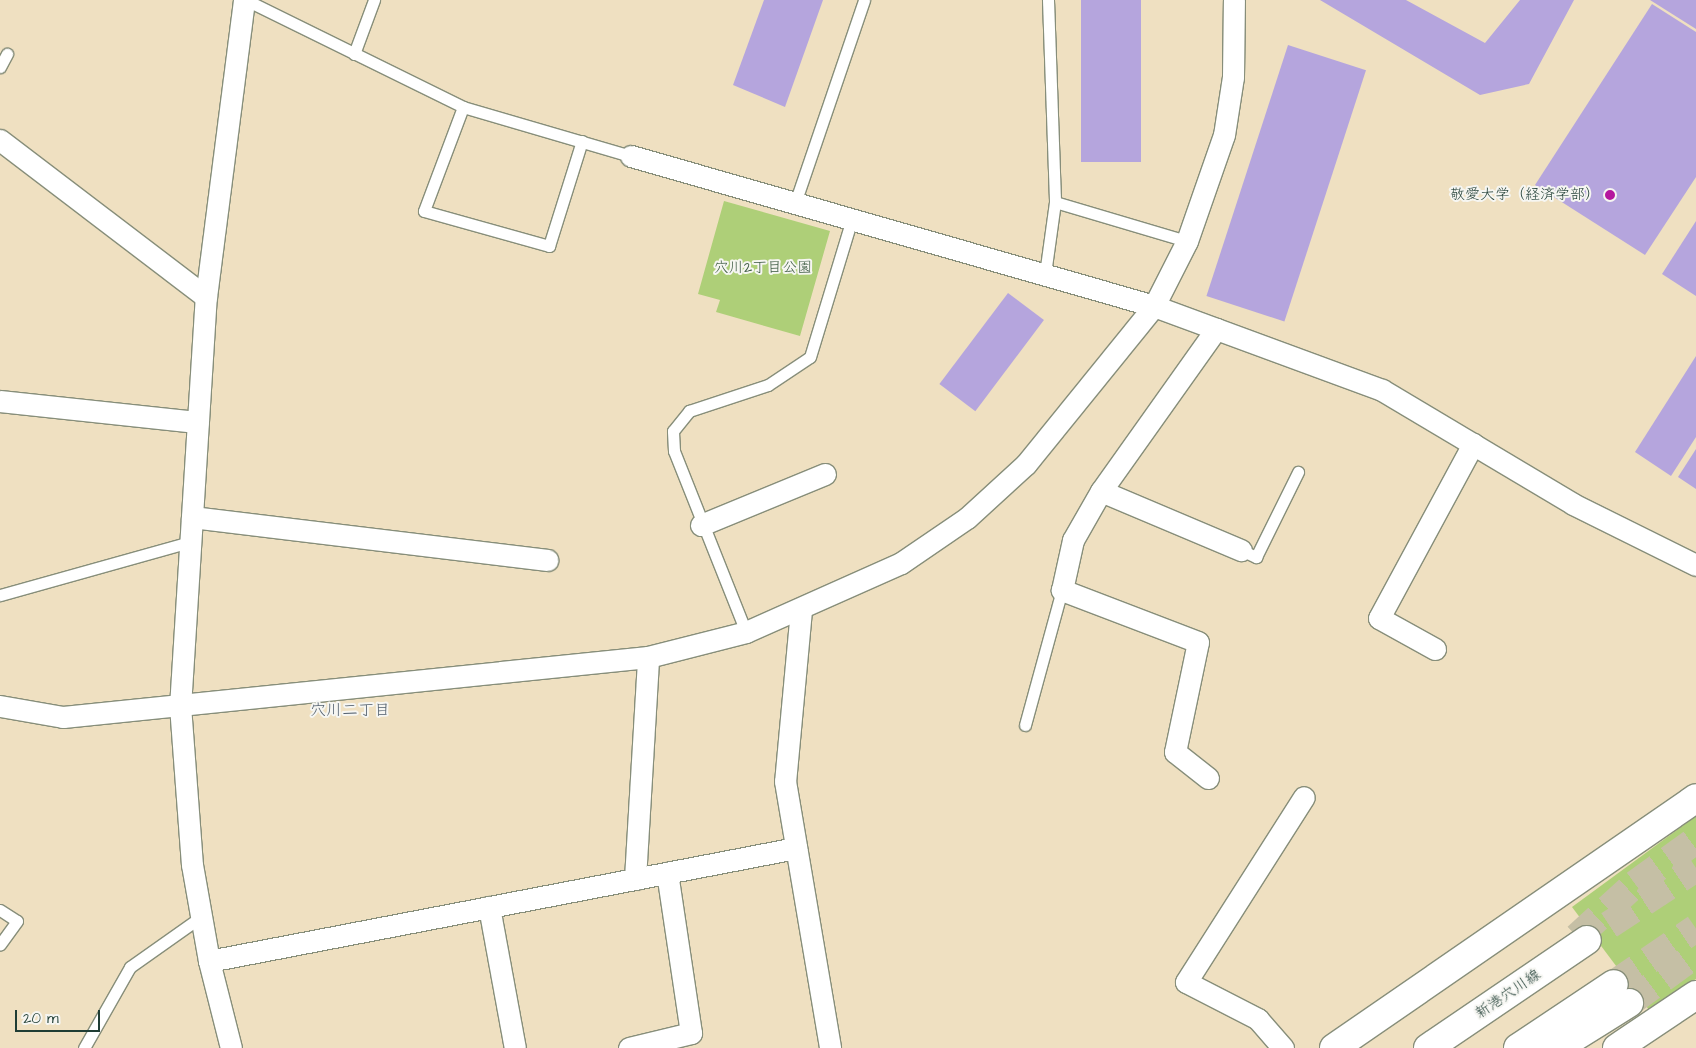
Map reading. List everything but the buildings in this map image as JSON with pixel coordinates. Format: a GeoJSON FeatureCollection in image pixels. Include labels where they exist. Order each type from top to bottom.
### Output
{"type":"FeatureCollection","features":[{"type":"Feature","properties":{"kind":"street"},"geometry":{"type":"LineString","coordinates":[[231,1048],[208,961],[192,864],[180,707],[206,297],[245,0]]}},
{"type":"Feature","properties":{"kind":"street"},"geometry":{"type":"LineString","coordinates":[[0,706],[63,717],[180,707],[648,657],[746,632],[801,610],[900,563],[968,518],[1026,464],[1154,306],[1188,242],[1224,135],[1233,77],[1234,0]]}},
{"type":"Feature","properties":{"kind":"street"},"geometry":{"type":"LineString","coordinates":[[0,140],[206,297]]}},
{"type":"Feature","properties":{"kind":"street"},"geometry":{"type":"LineString","coordinates":[[632,156],[1154,306],[1382,390],[1573,504],[1696,565]]}},
{"type":"Feature","properties":{"kind":"street"},"geometry":{"type":"LineString","coordinates":[[1208,778],[1175,752],[1198,642],[1062,590],[1073,540],[1101,491],[1216,329]]}},
{"type":"Feature","properties":{"kind":"street"},"geometry":{"type":"LineString","coordinates":[[0,401],[198,422]]}},
{"type":"Feature","properties":{"kind":"street"},"geometry":{"type":"LineString","coordinates":[[1435,649],[1379,618],[1473,444]]}},
{"type":"Feature","properties":{"kind":"street"},"geometry":{"type":"LineString","coordinates":[[701,525],[825,474]]}},
{"type":"Feature","properties":{"kind":"street"},"geometry":{"type":"LineString","coordinates":[[1101,491],[1241,550]]}},
{"type":"Feature","properties":{"kind":"street"},"geometry":{"type":"LineString","coordinates":[[192,517],[547,560]]}},
{"type":"Feature","properties":{"kind":"street"},"geometry":{"type":"LineString","coordinates":[[801,610],[785,781],[830,1048]]}},
{"type":"Feature","properties":{"kind":"street"},"geometry":{"type":"LineString","coordinates":[[635,879],[648,657]]}},
{"type":"Feature","properties":{"kind":"street"},"geometry":{"type":"LineString","coordinates":[[1283,1048],[1258,1019],[1186,982],[1304,797]]}},
{"type":"Feature","properties":{"kind":"street"},"geometry":{"type":"LineString","coordinates":[[1334,1048],[1696,798]]}},
{"type":"Feature","properties":{"kind":"street"},"geometry":{"type":"LineString","coordinates":[[208,961],[796,848]]}},
{"type":"Feature","properties":{"kind":"street"},"geometry":{"type":"LineString","coordinates":[[628,1048],[691,1033],[666,873]]}},
{"type":"Feature","properties":{"kind":"street"},"geometry":{"type":"LineString","coordinates":[[489,907],[515,1048]]}},
{"type":"Feature","properties":{"kind":"street","name":"新港穴川線"},"geometry":{"type":"LineString","coordinates":[[1428,1048],[1528,980],[1582,938]]}},
{"type":"Feature","properties":{"kind":"street"},"geometry":{"type":"LineString","coordinates":[[1518,1048],[1622,994],[1557,1048]]}},
{"type":"Feature","properties":{"kind":"street"},"geometry":{"type":"LineString","coordinates":[[1617,1048],[1696,995]]}},
{"type":"Feature","properties":{"kind":"lane"},"geometry":{"type":"LineString","coordinates":[[245,0],[462,107],[632,156]]}},
{"type":"Feature","properties":{"kind":"lane"},"geometry":{"type":"LineString","coordinates":[[354,54],[374,0]]}},
{"type":"Feature","properties":{"kind":"lane"},"geometry":{"type":"LineString","coordinates":[[796,203],[864,0]]}},
{"type":"Feature","properties":{"kind":"lane"},"geometry":{"type":"LineString","coordinates":[[1045,274],[1055,202],[1048,0]]}},
{"type":"Feature","properties":{"kind":"lane"},"geometry":{"type":"LineString","coordinates":[[0,68],[7,54]]}},
{"type":"Feature","properties":{"kind":"lane"},"geometry":{"type":"LineString","coordinates":[[462,107],[424,211],[549,246],[582,142]]}},
{"type":"Feature","properties":{"kind":"lane"},"geometry":{"type":"LineString","coordinates":[[1055,202],[1188,242]]}},
{"type":"Feature","properties":{"kind":"lane"},"geometry":{"type":"LineString","coordinates":[[746,632],[701,525],[674,451],[674,431],[689,411],[768,385],[810,357],[852,219]]}},
{"type":"Feature","properties":{"kind":"lane"},"geometry":{"type":"LineString","coordinates":[[1241,550],[1256,557],[1298,472]]}},
{"type":"Feature","properties":{"kind":"lane"},"geometry":{"type":"LineString","coordinates":[[0,595],[190,542]]}},
{"type":"Feature","properties":{"kind":"lane"},"geometry":{"type":"LineString","coordinates":[[1025,725],[1062,590]]}},
{"type":"Feature","properties":{"kind":"lane"},"geometry":{"type":"LineString","coordinates":[[0,910],[17,921],[0,944]]}},
{"type":"Feature","properties":{"kind":"lane"},"geometry":{"type":"LineString","coordinates":[[84,1048],[130,967],[201,917]]}},
{"type":"Feature","properties":{"kind":"green space","name":"穴川2丁目公園"},"geometry":{"type":"Polygon","coordinates":[[[724,201],[830,231],[800,336],[716,312],[720,300],[698,294],[724,201]]]}},
{"type":"Feature","properties":{"kind":"green space"},"geometry":{"type":"Polygon","coordinates":[[[1696,816],[1696,979],[1649,1010],[1572,907],[1696,816]]]}},
{"type":"Feature","properties":{"kind":"tunnel"},"geometry":{"type":"LineString","coordinates":[[1577,937],[1635,884],[1696,840]]}},
{"type":"Feature","properties":{"kind":"tunnel"},"geometry":{"type":"LineString","coordinates":[[1609,925],[1696,868]]}},
{"type":"Feature","properties":{"kind":"tunnel"},"geometry":{"type":"LineString","coordinates":[[1614,984],[1696,928]]}},
{"type":"Feature","properties":{"kind":"tunnel"},"geometry":{"type":"LineString","coordinates":[[1629,1003],[1696,954]]}},
{"type":"Feature","properties":{"kind":"place","name":"敬愛大学（経済学部）"},"geometry":{"type":"Point","coordinates":[1610,195]}},
{"type":"Feature","properties":{"kind":"district","name":"穴川二丁目"},"geometry":{"type":"Point","coordinates":[350,710]}}]}
